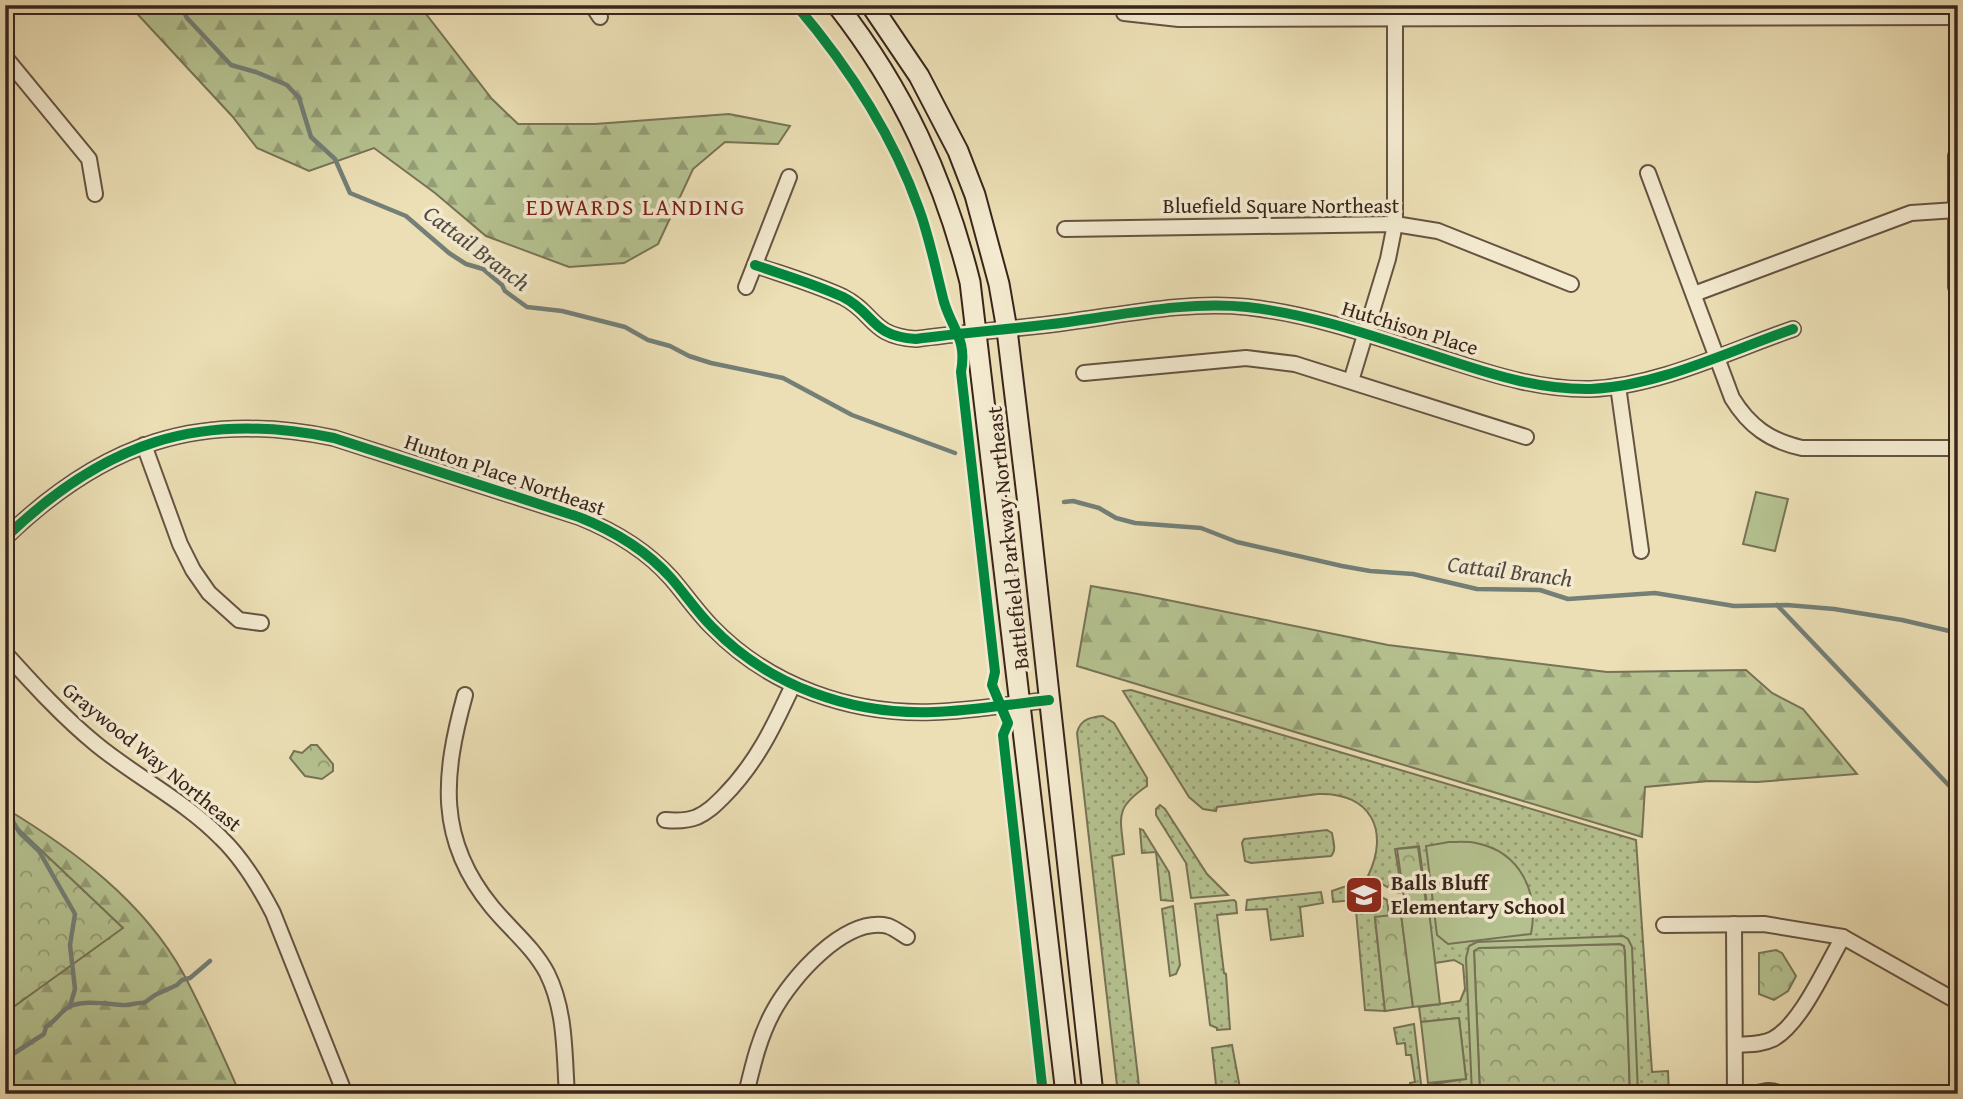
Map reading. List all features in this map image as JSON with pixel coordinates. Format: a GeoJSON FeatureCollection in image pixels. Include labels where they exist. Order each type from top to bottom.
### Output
{"type":"FeatureCollection","features":[{"type":"Feature","properties":{"kind":"main road","name":"Battlefield Parkway Northeast"},"geometry":{"type":"LineString","coordinates":[[837,5],[880,63],[913,122],[931,163],[963,255],[978,333],[1066,1094]]}},
{"type":"Feature","properties":{"kind":"main road","name":"Battlefield Parkway Northeast"},"geometry":{"type":"LineString","coordinates":[[871,5],[919,76],[958,151],[989,242],[1007,330],[1093,1094]]}},
{"type":"Feature","properties":{"kind":"street"},"geometry":{"type":"LineString","coordinates":[[1124,13],[1179,19],[1395,12],[1891,11],[1958,17]]}},
{"type":"Feature","properties":{"kind":"street"},"geometry":{"type":"LineString","coordinates":[[1351,382],[1388,260],[1395,224],[1395,12]]}},
{"type":"Feature","properties":{"kind":"street"},"geometry":{"type":"LineString","coordinates":[[5,57],[89,159],[95,194]]}},
{"type":"Feature","properties":{"kind":"street"},"geometry":{"type":"LineString","coordinates":[[1956,156],[1956,287]]}},
{"type":"Feature","properties":{"kind":"street"},"geometry":{"type":"LineString","coordinates":[[1648,173],[1732,398],[1755,428],[1785,445],[1813,449],[1958,448]]}},
{"type":"Feature","properties":{"kind":"street"},"geometry":{"type":"LineString","coordinates":[[746,287],[789,177]]}},
{"type":"Feature","properties":{"kind":"street"},"geometry":{"type":"LineString","coordinates":[[1694,294],[1911,214],[1956,210]]}},
{"type":"Feature","properties":{"kind":"street","name":"Bluefield Square Northeast"},"geometry":{"type":"LineString","coordinates":[[1065,229],[1395,224],[1438,231],[1570,284]]}},
{"type":"Feature","properties":{"kind":"street","name":"Hutchison Place"},"geometry":{"type":"LineString","coordinates":[[755,265],[841,296],[857,305],[876,327],[902,338],[1007,330],[1207,306],[1277,311],[1312,318],[1502,377],[1561,388],[1618,386],[1659,377],[1793,329]]}},
{"type":"Feature","properties":{"kind":"street"},"geometry":{"type":"LineString","coordinates":[[1084,373],[1246,358],[1295,364],[1526,437]]}},
{"type":"Feature","properties":{"kind":"street"},"geometry":{"type":"LineString","coordinates":[[1618,386],[1641,551]]}},
{"type":"Feature","properties":{"kind":"street","name":"Hunton Place Northeast"},"geometry":{"type":"LineString","coordinates":[[5,538],[59,490],[104,463],[144,445],[199,432],[233,428],[300,431],[334,438],[579,517],[628,541],[650,558],[721,635],[765,670],[793,685],[836,701],[898,712],[935,712],[1049,700]]}},
{"type":"Feature","properties":{"kind":"street"},"geometry":{"type":"LineString","coordinates":[[144,445],[180,544],[193,570],[209,593],[239,620],[261,623]]}},
{"type":"Feature","properties":{"kind":"street","name":"Graywood Way Northeast"},"geometry":{"type":"LineString","coordinates":[[5,653],[62,714],[95,743],[198,817],[222,838],[241,860],[273,913],[345,1094]]}},
{"type":"Feature","properties":{"kind":"street"},"geometry":{"type":"LineString","coordinates":[[665,820],[684,821],[695,818],[708,811],[730,790],[764,747],[793,685]]}},
{"type":"Feature","properties":{"kind":"street"},"geometry":{"type":"LineString","coordinates":[[465,695],[452,741],[448,773],[447,790],[453,829],[464,864],[477,887],[520,936],[546,972],[556,995],[562,1018],[567,1094]]}},
{"type":"Feature","properties":{"kind":"street"},"geometry":{"type":"LineString","coordinates":[[1734,924],[1735,1094]]}},
{"type":"Feature","properties":{"kind":"street"},"geometry":{"type":"LineString","coordinates":[[1664,925],[1764,924],[1843,937],[1958,1002]]}},
{"type":"Feature","properties":{"kind":"street"},"geometry":{"type":"LineString","coordinates":[[746,1094],[761,1037],[773,1011],[805,967],[825,950],[864,927],[889,926],[907,937]]}},
{"type":"Feature","properties":{"kind":"street"},"geometry":{"type":"LineString","coordinates":[[1735,1045],[1757,1044],[1770,1040],[1792,1025],[1843,937]]}},
{"type":"Feature","properties":{"kind":"street"},"geometry":{"type":"LineString","coordinates":[[1755,1094],[1774,1090],[1780,1094]]}},
{"type":"Feature","properties":{"kind":"green space"},"geometry":{"type":"Polygon","coordinates":[[[129,5],[419,5],[492,99],[518,124],[595,124],[729,114],[790,126],[778,144],[725,142],[693,169],[658,244],[624,263],[569,267],[486,236],[435,193],[374,148],[309,171],[257,148],[232,116],[129,5]]]}},
{"type":"Feature","properties":{"kind":"green space"},"geometry":{"type":"Polygon","coordinates":[[[1756,492],[1788,499],[1775,551],[1743,544],[1756,492]]]}},
{"type":"Feature","properties":{"kind":"green space"},"geometry":{"type":"Polygon","coordinates":[[[1091,586],[1388,645],[1607,672],[1746,670],[1772,693],[1803,709],[1857,774],[1645,787],[1642,837],[1077,666],[1091,586]]]}},
{"type":"Feature","properties":{"kind":"green space"},"geometry":{"type":"Polygon","coordinates":[[[1131,690],[1636,840],[1652,1072],[1668,1071],[1669,1094],[1422,1094],[1428,1085],[1466,1079],[1459,1018],[1421,1022],[1419,1007],[1460,1001],[1465,989],[1463,965],[1454,960],[1435,963],[1419,846],[1395,849],[1402,892],[1398,893],[1368,876],[1377,844],[1376,830],[1363,807],[1351,800],[1336,795],[1318,794],[1217,807],[1216,811],[1203,809],[1189,797],[1123,691],[1131,690]]]}},
{"type":"Feature","properties":{"kind":"green space"},"geometry":{"type":"Polygon","coordinates":[[[1103,716],[1114,723],[1147,778],[1147,786],[1124,808],[1121,822],[1124,854],[1112,856],[1140,1094],[1118,1094],[1077,733],[1083,722],[1103,716]]]}},
{"type":"Feature","properties":{"kind":"green space"},"geometry":{"type":"Polygon","coordinates":[[[311,745],[317,745],[333,764],[333,771],[322,779],[305,776],[290,758],[294,751],[302,753],[311,745]]]}},
{"type":"Feature","properties":{"kind":"green space"},"geometry":{"type":"Polygon","coordinates":[[[1160,805],[1207,874],[1228,895],[1191,898],[1186,863],[1156,815],[1156,809],[1160,805]]]}},
{"type":"Feature","properties":{"kind":"green space"},"geometry":{"type":"Polygon","coordinates":[[[5,808],[56,841],[105,879],[148,923],[183,973],[240,1094],[5,1094],[5,808]]]}},
{"type":"Feature","properties":{"kind":"green space"},"geometry":{"type":"Polygon","coordinates":[[[5,816],[123,928],[5,1013],[5,816]]]}},
{"type":"Feature","properties":{"kind":"green space"},"geometry":{"type":"Polygon","coordinates":[[[1140,829],[1143,830],[1169,872],[1173,901],[1161,900],[1156,852],[1142,853],[1140,829]]]}},
{"type":"Feature","properties":{"kind":"green space"},"geometry":{"type":"Polygon","coordinates":[[[1327,830],[1332,833],[1334,842],[1331,856],[1251,863],[1245,861],[1242,843],[1244,839],[1327,830]]]}},
{"type":"Feature","properties":{"kind":"green space"},"geometry":{"type":"Polygon","coordinates":[[[1473,842],[1492,848],[1515,865],[1529,890],[1533,919],[1531,934],[1448,944],[1437,935],[1426,846],[1473,842]]]}},
{"type":"Feature","properties":{"kind":"green space"},"geometry":{"type":"Polygon","coordinates":[[[1418,847],[1426,903],[1405,905],[1397,849],[1418,847]]]}},
{"type":"Feature","properties":{"kind":"green space"},"geometry":{"type":"Polygon","coordinates":[[[1355,883],[1387,900],[1389,916],[1375,918],[1385,1011],[1365,1010],[1355,900],[1333,902],[1332,891],[1355,883]]]}},
{"type":"Feature","properties":{"kind":"green space"},"geometry":{"type":"Polygon","coordinates":[[[1321,892],[1323,903],[1300,907],[1303,936],[1271,940],[1267,909],[1246,910],[1247,900],[1321,892]]]}},
{"type":"Feature","properties":{"kind":"green space"},"geometry":{"type":"Polygon","coordinates":[[[1234,900],[1237,913],[1217,915],[1226,974],[1230,1029],[1217,1030],[1210,1025],[1195,904],[1234,900]]]}},
{"type":"Feature","properties":{"kind":"green space"},"geometry":{"type":"Polygon","coordinates":[[[1173,906],[1180,965],[1176,974],[1170,976],[1162,909],[1173,906]]]}},
{"type":"Feature","properties":{"kind":"green space"},"geometry":{"type":"Polygon","coordinates":[[[1429,911],[1440,1004],[1413,1007],[1401,914],[1429,911]]]}},
{"type":"Feature","properties":{"kind":"green space"},"geometry":{"type":"Polygon","coordinates":[[[1401,914],[1413,1007],[1385,1011],[1375,917],[1401,914]]]}},
{"type":"Feature","properties":{"kind":"green space"},"geometry":{"type":"Polygon","coordinates":[[[1623,936],[1632,947],[1638,1094],[1630,1094],[1625,952],[1624,946],[1620,944],[1479,948],[1474,951],[1480,1094],[1472,1094],[1466,958],[1469,946],[1477,942],[1623,936]]]}},
{"type":"Feature","properties":{"kind":"green space"},"geometry":{"type":"Polygon","coordinates":[[[1624,946],[1625,952],[1630,1094],[1480,1094],[1474,951],[1478,948],[1624,946]]]}},
{"type":"Feature","properties":{"kind":"green space"},"geometry":{"type":"Polygon","coordinates":[[[1776,950],[1782,953],[1796,976],[1788,991],[1774,1000],[1759,994],[1759,953],[1776,950]]]}},
{"type":"Feature","properties":{"kind":"green space"},"geometry":{"type":"Polygon","coordinates":[[[1459,1018],[1466,1079],[1428,1083],[1421,1022],[1459,1018]]]}},
{"type":"Feature","properties":{"kind":"green space"},"geometry":{"type":"Polygon","coordinates":[[[1414,1024],[1421,1084],[1415,1094],[1411,1094],[1410,1083],[1415,1082],[1411,1055],[1406,1055],[1405,1043],[1397,1044],[1394,1028],[1414,1024]]]}},
{"type":"Feature","properties":{"kind":"green space"},"geometry":{"type":"Polygon","coordinates":[[[1232,1045],[1240,1088],[1237,1089],[1237,1094],[1217,1094],[1212,1048],[1232,1045]]]}},
{"type":"Feature","properties":{"kind":"waterway","name":"Cattail Branch"},"geometry":{"type":"LineString","coordinates":[[181,5],[187,18],[231,65],[287,85],[299,98],[311,137],[335,159],[350,193],[406,216],[449,253],[466,264],[483,269],[502,285],[505,291],[527,307],[562,311],[625,327],[648,340],[670,346],[689,356],[783,378],[852,415],[955,453]]}},
{"type":"Feature","properties":{"kind":"waterway","name":"Cattail Branch"},"geometry":{"type":"LineString","coordinates":[[1064,502],[1073,501],[1099,508],[1116,518],[1135,523],[1201,528],[1237,542],[1342,566],[1413,574],[1477,589],[1540,590],[1568,599],[1655,593],[1734,606],[1787,605],[1834,609],[1902,620],[1958,633]]}},
{"type":"Feature","properties":{"kind":"waterway"},"geometry":{"type":"LineString","coordinates":[[1777,605],[1958,795]]}},
{"type":"Feature","properties":{"kind":"waterway"},"geometry":{"type":"LineString","coordinates":[[5,809],[20,833],[39,851],[75,914],[70,945],[75,989],[70,1006]]}},
{"type":"Feature","properties":{"kind":"waterway"},"geometry":{"type":"LineString","coordinates":[[5,1059],[44,1034],[46,1027],[73,1005],[144,1003],[190,978],[210,961]]}},
{"type":"Feature","properties":{"kind":"cycle path"},"geometry":{"type":"LineString","coordinates":[[796,5],[851,76],[896,154],[923,220],[944,302],[961,343],[961,372],[995,672],[992,685],[1008,723],[1003,735],[1043,1094]]}},
{"type":"Feature","properties":{"kind":"cycle path"},"geometry":{"type":"LineString","coordinates":[[755,265],[843,297],[881,329],[901,337],[916,339],[1180,307],[1247,307],[1325,322],[1503,377],[1537,385],[1573,389],[1617,386],[1668,374],[1793,329]]}},
{"type":"Feature","properties":{"kind":"cycle path"},"geometry":{"type":"LineString","coordinates":[[5,538],[42,505],[79,478],[117,457],[156,442],[196,432],[239,428],[285,430],[334,438],[579,517],[605,528],[629,542],[661,568],[734,648],[785,681],[813,693],[842,702],[902,712],[962,710],[1049,700]]}},
{"type":"Feature","properties":{"kind":"place","name":"Balls Bluff Elementary School"},"geometry":{"type":"Point","coordinates":[1364,895]}},
{"type":"Feature","properties":{"kind":"district","name":"EDWARDS LANDING"},"geometry":{"type":"Point","coordinates":[636,207]}}]}
